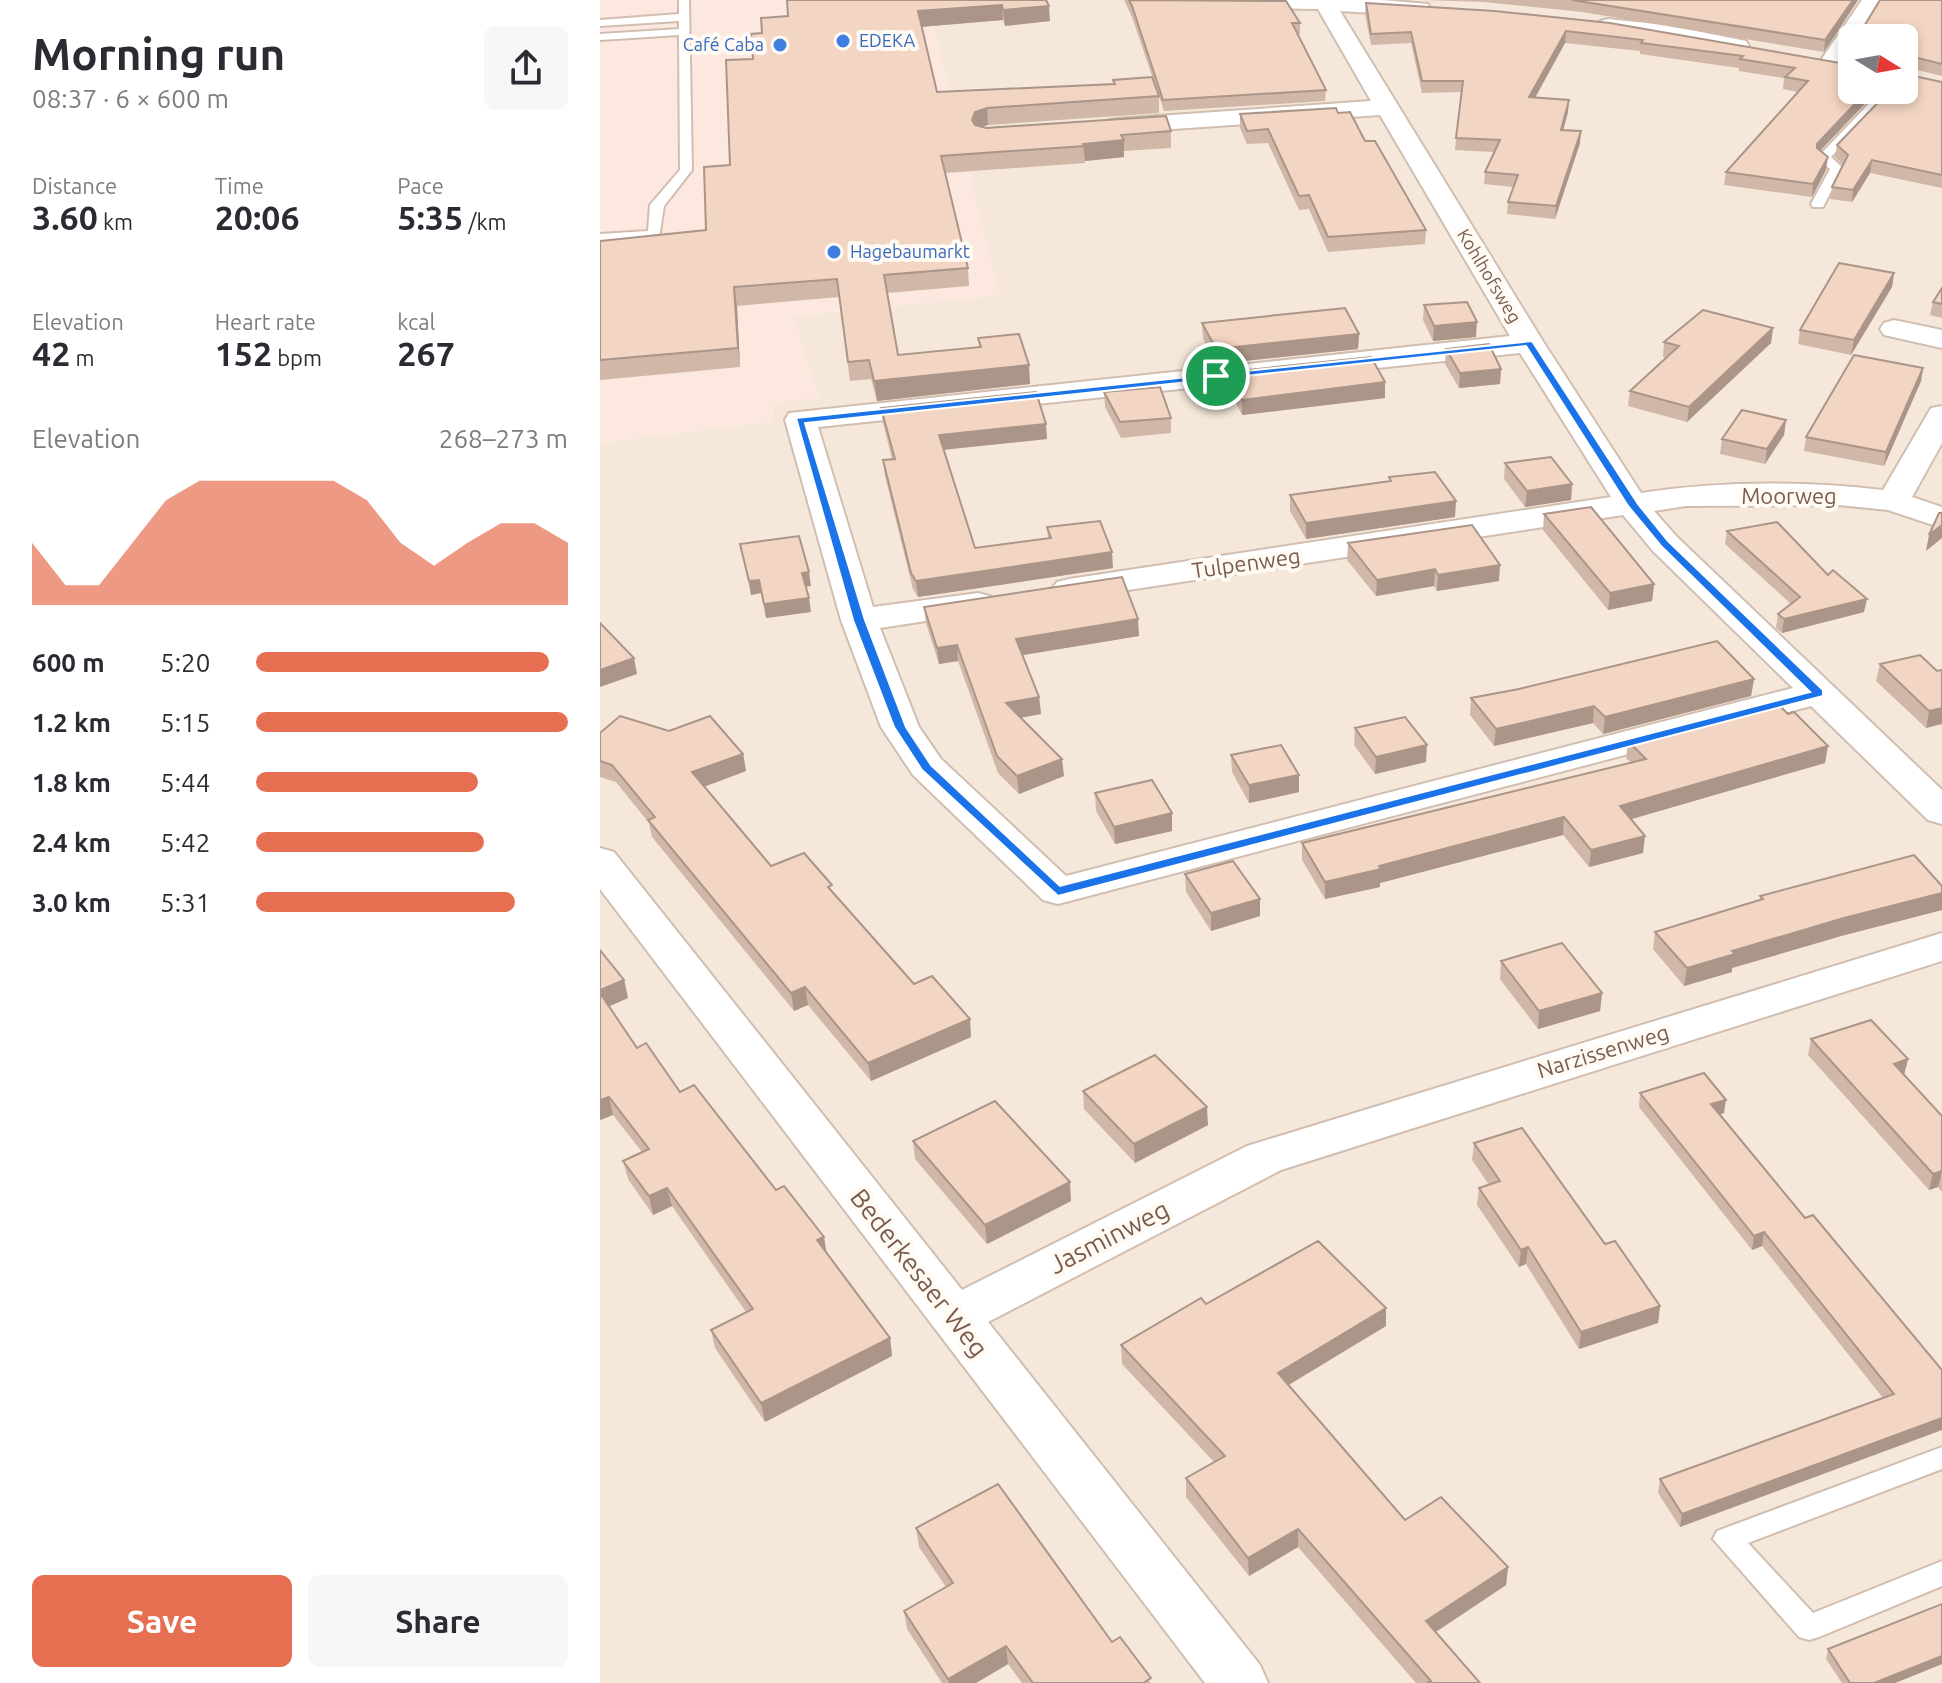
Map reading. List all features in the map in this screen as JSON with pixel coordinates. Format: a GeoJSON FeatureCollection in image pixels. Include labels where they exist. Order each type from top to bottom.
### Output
{"type":"FeatureCollection","features":[{"type":"Feature","properties":{"kind":"street"},"geometry":{"type":"LineString","coordinates":[[1202,0],[1324,1],[1435,10]]}},
{"type":"Feature","properties":{"kind":"street","name":"Kohlhofsweg"},"geometry":{"type":"LineString","coordinates":[[1324,1],[1529,343],[1633,506],[1665,544],[1942,812]]}},
{"type":"Feature","properties":{"kind":"street"},"geometry":{"type":"LineString","coordinates":[[1833,64],[1871,3]]}},
{"type":"Feature","properties":{"kind":"street"},"geometry":{"type":"LineString","coordinates":[[1586,23],[1666,32],[1756,49]]}},
{"type":"Feature","properties":{"kind":"street"},"geometry":{"type":"LineString","coordinates":[[1084,128],[1386,107]]}},
{"type":"Feature","properties":{"kind":"street"},"geometry":{"type":"LineString","coordinates":[[1894,329],[1942,339]]}},
{"type":"Feature","properties":{"kind":"street"},"geometry":{"type":"LineString","coordinates":[[1529,343],[800,420],[859,620],[900,727],[927,767],[1058,891],[1819,693]]}},
{"type":"Feature","properties":{"kind":"street"},"geometry":{"type":"LineString","coordinates":[[1893,501],[1942,415]]}},
{"type":"Feature","properties":{"kind":"street","name":"Moorweg"},"geometry":{"type":"LineString","coordinates":[[1633,506],[1686,496],[1839,495],[1893,501],[1942,518]]}},
{"type":"Feature","properties":{"kind":"street","name":"Tulpenweg"},"geometry":{"type":"LineString","coordinates":[[859,620],[1633,506]]}},
{"type":"Feature","properties":{"kind":"street","name":"Bederkesaer Weg"},"geometry":{"type":"LineString","coordinates":[[600,861],[1239,1683]]}},
{"type":"Feature","properties":{"kind":"street","name":"Narzissenweg"},"geometry":{"type":"LineString","coordinates":[[1264,1158],[1942,947]]}},
{"type":"Feature","properties":{"kind":"street","name":"Jasminweg"},"geometry":{"type":"LineString","coordinates":[[954,1317],[1264,1158]]}},
{"type":"Feature","properties":{"kind":"lane"},"geometry":{"type":"LineString","coordinates":[[600,238],[654,235],[657,205],[686,170],[684,0]]}},
{"type":"Feature","properties":{"kind":"lane"},"geometry":{"type":"LineString","coordinates":[[600,23],[684,24]]}},
{"type":"Feature","properties":{"kind":"lane"},"geometry":{"type":"LineString","coordinates":[[600,37],[684,24]]}},
{"type":"Feature","properties":{"kind":"lane"},"geometry":{"type":"LineString","coordinates":[[1818,204],[1837,168],[1823,158],[1875,104]]}},
{"type":"Feature","properties":{"kind":"lane"},"geometry":{"type":"LineString","coordinates":[[1942,1458],[1727,1539],[1809,1628],[1942,1573]]}},
{"type":"Feature","properties":{"kind":"shaded area"},"geometry":{"type":"Polygon","coordinates":[[[600,0],[927,0],[999,295],[794,316],[818,398],[773,403],[774,421],[600,443],[600,0]]]}},
{"type":"Feature","properties":{"kind":"shaded area"},"geometry":{"type":"Polygon","coordinates":[[[927,0],[1942,0],[1942,1683],[600,1683],[600,443],[774,421],[773,403],[818,397],[793,316],[999,295],[927,0]]]}},
{"type":"Feature","properties":{"kind":"building"},"geometry":{"type":"Polygon","coordinates":[[[787,0],[1046,0],[1049,6],[1003,10],[1002,5],[918,11],[937,92],[1115,84],[1113,80],[1152,77],[1159,96],[987,108],[975,112],[972,120],[975,125],[986,128],[1166,116],[1171,131],[1121,135],[1124,140],[1084,146],[941,156],[968,268],[884,275],[898,355],[981,347],[978,338],[1019,334],[1029,365],[874,381],[869,360],[848,362],[837,279],[734,287],[738,348],[600,360],[600,241],[706,230],[704,167],[730,165],[726,60],[753,59],[751,34],[762,33],[761,18],[788,16],[787,0]]]}},
{"type":"Feature","properties":{"kind":"building"},"geometry":{"type":"Polygon","coordinates":[[[1129,0],[1286,1],[1300,23],[1292,23],[1326,90],[1163,100],[1129,0]]]}},
{"type":"Feature","properties":{"kind":"building"},"geometry":{"type":"Polygon","coordinates":[[[1572,0],[1853,0],[1825,40],[1572,0]]]}},
{"type":"Feature","properties":{"kind":"building"},"geometry":{"type":"Polygon","coordinates":[[[1880,0],[1942,0],[1942,64],[1918,58],[1918,24],[1865,24],[1880,0]]]}},
{"type":"Feature","properties":{"kind":"building"},"geometry":{"type":"Polygon","coordinates":[[[1366,3],[1494,11],[1610,23],[1838,63],[1838,104],[1855,104],[1817,144],[1817,148],[1828,157],[1813,184],[1726,172],[1808,81],[1785,77],[1795,68],[1740,59],[1743,56],[1566,31],[1529,97],[1569,100],[1561,130],[1581,131],[1556,206],[1508,202],[1518,175],[1485,172],[1500,140],[1456,138],[1463,81],[1422,81],[1411,32],[1371,34],[1366,3]]]}},
{"type":"Feature","properties":{"kind":"building"},"geometry":{"type":"Polygon","coordinates":[[[1918,77],[1942,82],[1942,175],[1872,160],[1853,190],[1832,187],[1848,155],[1837,145],[1877,104],[1918,104],[1918,77]]]}},
{"type":"Feature","properties":{"kind":"building"},"geometry":{"type":"Polygon","coordinates":[[[1336,108],[1338,113],[1350,112],[1365,141],[1375,141],[1426,230],[1328,237],[1309,195],[1299,196],[1268,129],[1247,131],[1240,114],[1336,108]]]}},
{"type":"Feature","properties":{"kind":"building"},"geometry":{"type":"Polygon","coordinates":[[[1839,263],[1894,273],[1854,340],[1800,330],[1839,263]]]}},
{"type":"Feature","properties":{"kind":"building"},"geometry":{"type":"Polygon","coordinates":[[[1942,288],[1942,304],[1933,302],[1942,288]]]}},
{"type":"Feature","properties":{"kind":"building"},"geometry":{"type":"Polygon","coordinates":[[[1467,302],[1477,322],[1434,326],[1424,305],[1467,302]]]}},
{"type":"Feature","properties":{"kind":"building"},"geometry":{"type":"Polygon","coordinates":[[[1345,308],[1359,334],[1216,349],[1202,323],[1345,308]]]}},
{"type":"Feature","properties":{"kind":"building"},"geometry":{"type":"Polygon","coordinates":[[[1703,310],[1773,328],[1689,407],[1630,391],[1679,346],[1664,342],[1703,310]]]}},
{"type":"Feature","properties":{"kind":"building"},"geometry":{"type":"Polygon","coordinates":[[[1489,344],[1501,369],[1460,373],[1446,349],[1489,344]]]}},
{"type":"Feature","properties":{"kind":"building"},"geometry":{"type":"Polygon","coordinates":[[[1854,355],[1923,368],[1886,452],[1806,437],[1854,355]]]}},
{"type":"Feature","properties":{"kind":"building"},"geometry":{"type":"Polygon","coordinates":[[[1371,357],[1385,382],[1242,400],[1228,372],[1371,357]]]}},
{"type":"Feature","properties":{"kind":"building"},"geometry":{"type":"Polygon","coordinates":[[[1160,387],[1171,418],[1120,422],[1104,392],[1160,387]]]}},
{"type":"Feature","properties":{"kind":"building"},"geometry":{"type":"Polygon","coordinates":[[[1036,392],[1046,424],[939,435],[975,548],[1051,538],[1047,527],[1100,521],[1112,552],[916,581],[911,573],[883,460],[895,459],[881,408],[1036,392]]]}},
{"type":"Feature","properties":{"kind":"building"},"geometry":{"type":"Polygon","coordinates":[[[1742,410],[1786,420],[1767,449],[1722,439],[1742,410]]]}},
{"type":"Feature","properties":{"kind":"building"},"geometry":{"type":"Polygon","coordinates":[[[1551,457],[1572,484],[1527,491],[1505,463],[1551,457]]]}},
{"type":"Feature","properties":{"kind":"building"},"geometry":{"type":"Polygon","coordinates":[[[1435,472],[1456,501],[1306,523],[1290,495],[1391,481],[1389,477],[1435,472]]]}},
{"type":"Feature","properties":{"kind":"building"},"geometry":{"type":"Polygon","coordinates":[[[1591,507],[1654,584],[1610,593],[1544,514],[1591,507]]]}},
{"type":"Feature","properties":{"kind":"building"},"geometry":{"type":"Polygon","coordinates":[[[1939,513],[1942,513],[1942,525],[1929,535],[1939,513]]]}},
{"type":"Feature","properties":{"kind":"building"},"geometry":{"type":"Polygon","coordinates":[[[1777,522],[1828,575],[1833,570],[1867,599],[1784,619],[1778,614],[1800,597],[1727,531],[1777,522]]]}},
{"type":"Feature","properties":{"kind":"building"},"geometry":{"type":"Polygon","coordinates":[[[1472,525],[1500,565],[1438,575],[1435,569],[1377,580],[1348,543],[1472,525]]]}},
{"type":"Feature","properties":{"kind":"building"},"geometry":{"type":"Polygon","coordinates":[[[799,536],[809,572],[802,573],[809,598],[764,604],[759,580],[749,581],[740,544],[799,536]]]}},
{"type":"Feature","properties":{"kind":"building"},"geometry":{"type":"Polygon","coordinates":[[[1122,577],[1138,619],[1016,639],[1039,697],[1006,703],[1062,759],[1017,776],[997,756],[957,645],[937,648],[924,607],[1122,577]]]}},
{"type":"Feature","properties":{"kind":"building"},"geometry":{"type":"Polygon","coordinates":[[[600,623],[634,658],[600,670],[600,623]]]}},
{"type":"Feature","properties":{"kind":"building"},"geometry":{"type":"Polygon","coordinates":[[[1717,641],[1754,679],[1605,717],[1594,706],[1496,729],[1471,698],[1519,689],[1717,641]]]}},
{"type":"Feature","properties":{"kind":"building"},"geometry":{"type":"Polygon","coordinates":[[[1920,655],[1937,671],[1942,670],[1942,708],[1929,711],[1880,664],[1920,655]]]}},
{"type":"Feature","properties":{"kind":"building"},"geometry":{"type":"Polygon","coordinates":[[[1776,702],[1788,714],[1794,712],[1828,746],[1620,806],[1645,836],[1591,850],[1564,817],[1325,882],[1302,843],[1646,759],[1628,741],[1776,702]]]}},
{"type":"Feature","properties":{"kind":"building"},"geometry":{"type":"Polygon","coordinates":[[[620,716],[669,731],[710,716],[743,754],[692,772],[771,866],[804,853],[832,885],[828,887],[914,984],[932,976],[970,1019],[868,1063],[805,987],[791,993],[648,820],[655,817],[612,765],[600,761],[600,733],[620,716]]]}},
{"type":"Feature","properties":{"kind":"building"},"geometry":{"type":"Polygon","coordinates":[[[1405,717],[1427,745],[1376,757],[1355,728],[1405,717]]]}},
{"type":"Feature","properties":{"kind":"building"},"geometry":{"type":"Polygon","coordinates":[[[1281,745],[1299,775],[1249,785],[1231,755],[1281,745]]]}},
{"type":"Feature","properties":{"kind":"building"},"geometry":{"type":"Polygon","coordinates":[[[1152,780],[1172,813],[1114,827],[1095,793],[1152,780]]]}},
{"type":"Feature","properties":{"kind":"building"},"geometry":{"type":"Polygon","coordinates":[[[1914,855],[1942,886],[1942,893],[1844,918],[1732,951],[1735,954],[1687,968],[1655,932],[1763,899],[1760,896],[1914,855]]]}},
{"type":"Feature","properties":{"kind":"building"},"geometry":{"type":"Polygon","coordinates":[[[1233,861],[1260,899],[1211,913],[1185,874],[1233,861]]]}},
{"type":"Feature","properties":{"kind":"building"},"geometry":{"type":"Polygon","coordinates":[[[1562,943],[1602,993],[1539,1011],[1501,961],[1562,943]]]}},
{"type":"Feature","properties":{"kind":"building"},"geometry":{"type":"Polygon","coordinates":[[[600,950],[624,980],[600,990],[600,950]]]}},
{"type":"Feature","properties":{"kind":"building"},"geometry":{"type":"Polygon","coordinates":[[[600,993],[637,1048],[646,1043],[680,1092],[694,1085],[776,1190],[784,1186],[824,1237],[817,1240],[890,1338],[761,1403],[711,1330],[753,1309],[667,1188],[649,1196],[623,1161],[649,1149],[609,1097],[600,1100],[600,993]]]}},
{"type":"Feature","properties":{"kind":"building"},"geometry":{"type":"Polygon","coordinates":[[[1871,1020],[1908,1059],[1894,1064],[1942,1116],[1942,1171],[1933,1174],[1811,1039],[1871,1020]]]}},
{"type":"Feature","properties":{"kind":"building"},"geometry":{"type":"Polygon","coordinates":[[[1155,1055],[1207,1107],[1134,1144],[1083,1091],[1155,1055]]]}},
{"type":"Feature","properties":{"kind":"building"},"geometry":{"type":"Polygon","coordinates":[[[1704,1073],[1726,1100],[1711,1104],[1805,1218],[1813,1215],[1942,1370],[1942,1418],[1682,1514],[1660,1479],[1894,1394],[1764,1232],[1754,1236],[1640,1093],[1704,1073]]]}},
{"type":"Feature","properties":{"kind":"building"},"geometry":{"type":"Polygon","coordinates":[[[995,1101],[1070,1182],[985,1225],[913,1141],[995,1101]]]}},
{"type":"Feature","properties":{"kind":"building"},"geometry":{"type":"Polygon","coordinates":[[[1522,1128],[1605,1244],[1615,1241],[1660,1306],[1581,1332],[1528,1247],[1521,1250],[1479,1188],[1500,1181],[1474,1143],[1522,1128]]]}},
{"type":"Feature","properties":{"kind":"building"},"geometry":{"type":"Polygon","coordinates":[[[1318,1241],[1386,1308],[1278,1373],[1405,1520],[1441,1497],[1508,1567],[1426,1621],[1480,1683],[1427,1683],[1431,1681],[1298,1529],[1248,1558],[1186,1478],[1225,1456],[1121,1345],[1201,1298],[1206,1304],[1318,1241]]]}},
{"type":"Feature","properties":{"kind":"building"},"geometry":{"type":"Polygon","coordinates":[[[998,1484],[1112,1642],[1120,1637],[1151,1678],[1143,1683],[1033,1683],[1006,1646],[948,1679],[904,1611],[953,1583],[916,1528],[998,1484]]]}},
{"type":"Feature","properties":{"kind":"building"},"geometry":{"type":"Polygon","coordinates":[[[1942,1604],[1942,1656],[1874,1683],[1850,1683],[1828,1649],[1942,1604]]]}},
{"type":"Feature","properties":{"kind":"place","name":"EDEKA"},"geometry":{"type":"Point","coordinates":[843,41]}},
{"type":"Feature","properties":{"kind":"place","name":"Café Caba"},"geometry":{"type":"Point","coordinates":[780,45]}},
{"type":"Feature","properties":{"kind":"place","name":"Hagebaumarkt"},"geometry":{"type":"Point","coordinates":[834,252]}},
{"type":"Feature","properties":{"kind":"route"},"geometry":{"type":"LineString","coordinates":[[1529,343],[1633,506],[1665,544],[1819,693],[1058,891],[927,767],[900,727],[859,620],[800,420],[1216,376],[1529,343]]}}]}
